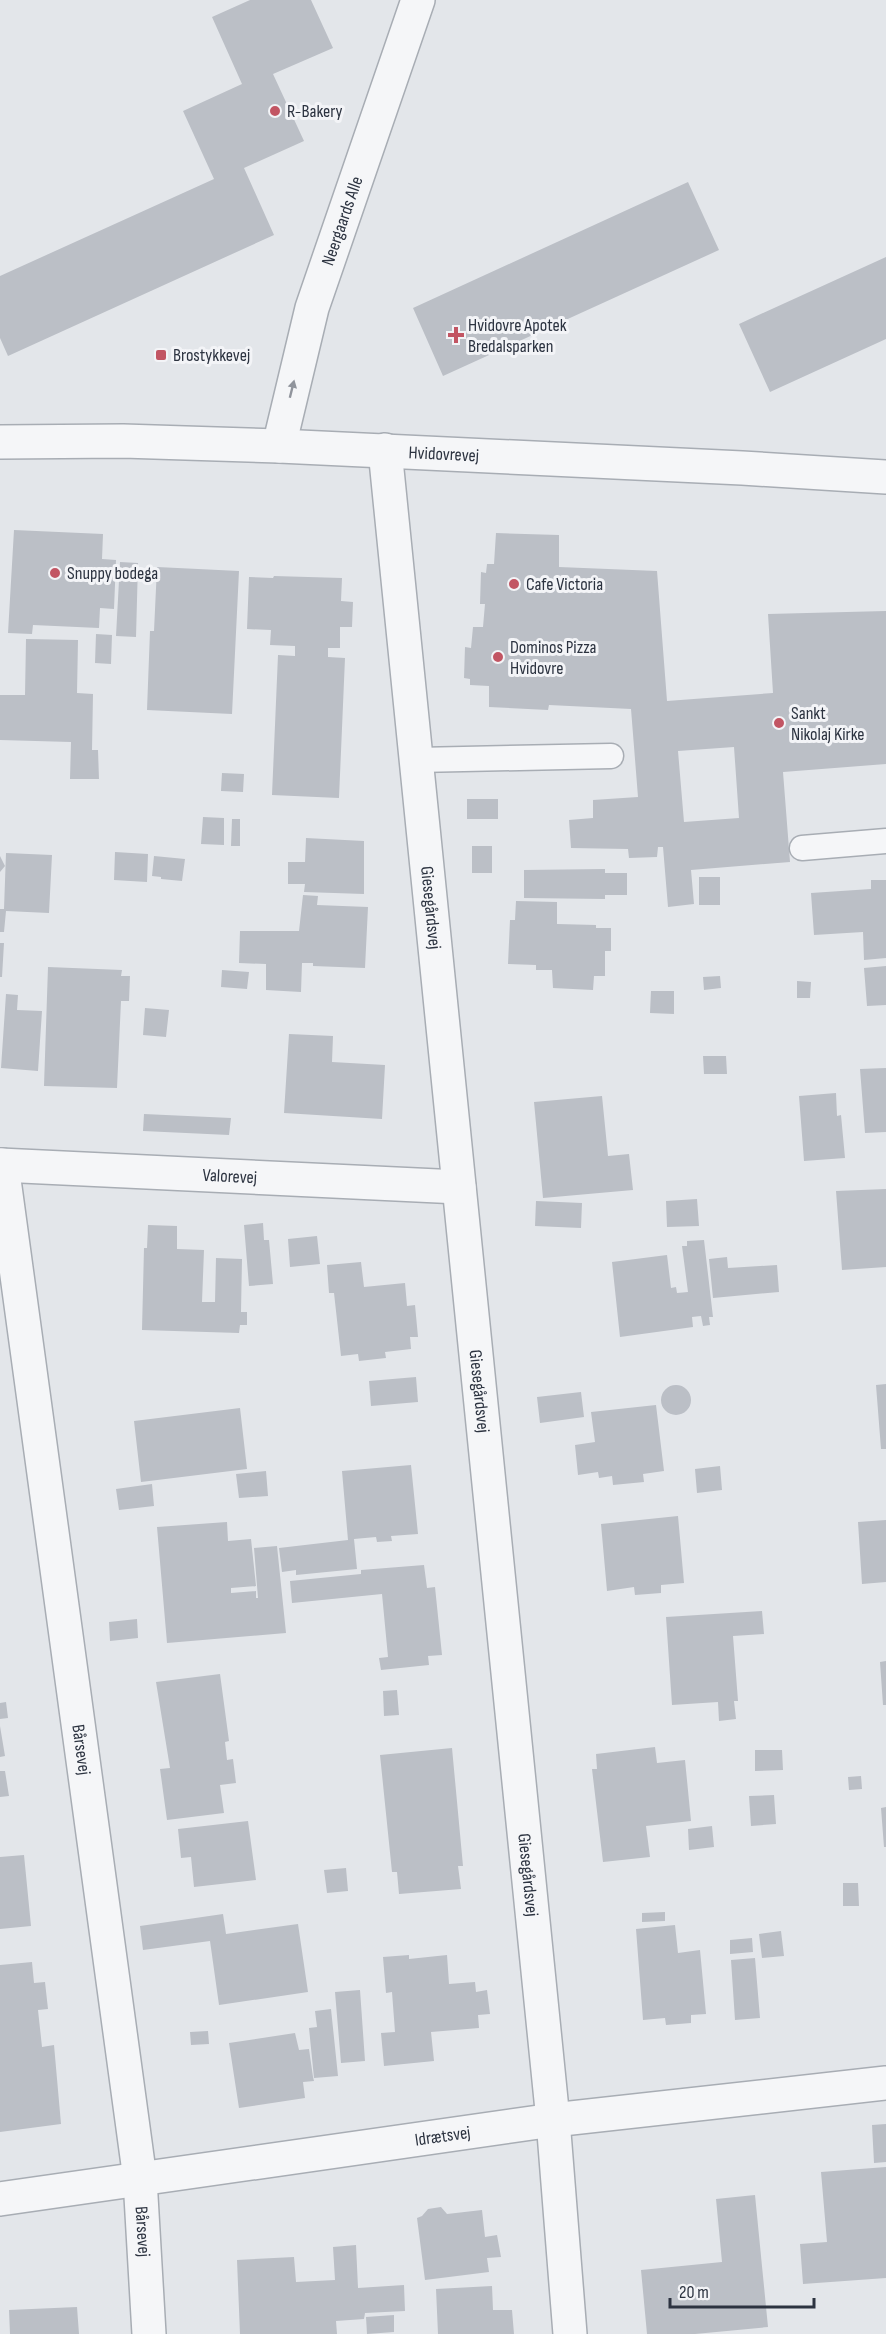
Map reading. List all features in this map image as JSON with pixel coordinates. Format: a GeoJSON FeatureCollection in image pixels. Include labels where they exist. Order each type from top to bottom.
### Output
{"type":"FeatureCollection","features":[{"type":"Feature","properties":{"kind":"street","name":"Neergaards Alle"},"geometry":{"type":"LineString","coordinates":[[279,446],[312,308],[418,0]]}},
{"type":"Feature","properties":{"kind":"street","name":"Hvidovrevej"},"geometry":{"type":"LineString","coordinates":[[0,442],[123,441],[385,450],[886,477]]}},
{"type":"Feature","properties":{"kind":"street","name":"Giesegårdsvej"},"geometry":{"type":"LineString","coordinates":[[385,450],[553,2120],[570,2334]]}},
{"type":"Feature","properties":{"kind":"street","name":"Valorevej"},"geometry":{"type":"LineString","coordinates":[[1,1165],[459,1187]]}},
{"type":"Feature","properties":{"kind":"street","name":"Bårsevej"},"geometry":{"type":"LineString","coordinates":[[1,1165],[140,2179],[149,2334]]}},
{"type":"Feature","properties":{"kind":"street","name":"Idrætsvej"},"geometry":{"type":"LineString","coordinates":[[0,2199],[553,2120],[886,2083]]}},
{"type":"Feature","properties":{"kind":"lane"},"geometry":{"type":"LineString","coordinates":[[417,760],[611,756]]}},
{"type":"Feature","properties":{"kind":"lane"},"geometry":{"type":"LineString","coordinates":[[802,848],[886,841]]}},
{"type":"Feature","properties":{"kind":"building"},"geometry":{"type":"Polygon","coordinates":[[[250,0],[311,0],[333,48],[273,74],[304,141],[244,168],[274,235],[8,356],[0,338],[0,276],[214,179],[183,111],[242,84],[212,17],[250,0]]]}},
{"type":"Feature","properties":{"kind":"building"},"geometry":{"type":"Polygon","coordinates":[[[688,182],[719,250],[443,376],[413,308],[688,182]]]}},
{"type":"Feature","properties":{"kind":"building"},"geometry":{"type":"Polygon","coordinates":[[[886,257],[886,339],[770,392],[739,324],[886,257]]]}},
{"type":"Feature","properties":{"kind":"building"},"geometry":{"type":"Polygon","coordinates":[[[14,530],[103,534],[102,559],[116,560],[114,609],[100,608],[99,628],[33,625],[32,634],[8,633],[14,530]]]}},
{"type":"Feature","properties":{"kind":"building"},"geometry":{"type":"Polygon","coordinates":[[[496,533],[559,535],[559,567],[657,571],[667,701],[773,693],[768,614],[886,611],[886,764],[783,772],[790,862],[691,870],[694,904],[668,907],[663,847],[658,847],[657,857],[629,858],[628,849],[571,848],[569,820],[593,818],[593,800],[638,797],[631,709],[549,705],[548,710],[489,707],[489,686],[470,685],[470,679],[464,678],[465,647],[471,648],[473,627],[483,627],[485,604],[480,604],[481,572],[486,573],[487,564],[494,564],[496,533]],[[734,747],[678,751],[684,822],[739,818],[734,747]]]}},
{"type":"Feature","properties":{"kind":"building"},"geometry":{"type":"Polygon","coordinates":[[[120,562],[138,563],[136,637],[116,636],[120,562]]]}},
{"type":"Feature","properties":{"kind":"building"},"geometry":{"type":"Polygon","coordinates":[[[157,567],[239,571],[232,714],[147,710],[150,631],[154,631],[157,567]]]}},
{"type":"Feature","properties":{"kind":"building"},"geometry":{"type":"Polygon","coordinates":[[[274,576],[342,578],[341,601],[353,602],[352,627],[340,627],[340,648],[328,648],[328,657],[345,658],[339,798],[272,795],[278,655],[295,656],[295,646],[270,645],[271,630],[247,629],[249,577],[273,578],[274,576]]]}},
{"type":"Feature","properties":{"kind":"building"},"geometry":{"type":"Polygon","coordinates":[[[96,634],[112,635],[111,664],[95,663],[96,634]]]}},
{"type":"Feature","properties":{"kind":"building"},"geometry":{"type":"Polygon","coordinates":[[[26,639],[78,640],[77,693],[93,694],[92,750],[98,750],[99,779],[70,779],[71,742],[0,740],[0,695],[25,695],[26,639]]]}},
{"type":"Feature","properties":{"kind":"building"},"geometry":{"type":"Polygon","coordinates":[[[222,773],[244,774],[243,792],[221,791],[222,773]]]}},
{"type":"Feature","properties":{"kind":"building"},"geometry":{"type":"Polygon","coordinates":[[[467,799],[498,799],[498,819],[467,819],[467,799]]]}},
{"type":"Feature","properties":{"kind":"building"},"geometry":{"type":"Polygon","coordinates":[[[203,817],[224,818],[224,845],[201,844],[203,817]]]}},
{"type":"Feature","properties":{"kind":"building"},"geometry":{"type":"Polygon","coordinates":[[[232,819],[240,819],[240,846],[231,846],[232,819]]]}},
{"type":"Feature","properties":{"kind":"building"},"geometry":{"type":"Polygon","coordinates":[[[306,838],[364,841],[364,894],[304,892],[305,884],[288,884],[288,862],[305,862],[306,838]]]}},
{"type":"Feature","properties":{"kind":"building"},"geometry":{"type":"Polygon","coordinates":[[[472,846],[492,846],[492,873],[472,873],[472,846]]]}},
{"type":"Feature","properties":{"kind":"building"},"geometry":{"type":"Polygon","coordinates":[[[115,852],[148,854],[147,882],[114,880],[115,852]]]}},
{"type":"Feature","properties":{"kind":"building"},"geometry":{"type":"Polygon","coordinates":[[[6,853],[52,855],[49,913],[6,911],[4,932],[0,932],[0,909],[4,909],[6,853]]]}},
{"type":"Feature","properties":{"kind":"building"},"geometry":{"type":"Polygon","coordinates":[[[0,856],[5,866],[0,872],[0,856]]]}},
{"type":"Feature","properties":{"kind":"building"},"geometry":{"type":"Polygon","coordinates":[[[154,856],[185,859],[182,881],[152,876],[154,856]]]}},
{"type":"Feature","properties":{"kind":"building"},"geometry":{"type":"Polygon","coordinates":[[[605,869],[605,873],[627,873],[627,895],[605,895],[605,899],[524,898],[524,870],[605,869]]]}},
{"type":"Feature","properties":{"kind":"building"},"geometry":{"type":"Polygon","coordinates":[[[699,877],[720,877],[720,905],[699,905],[699,877]]]}},
{"type":"Feature","properties":{"kind":"building"},"geometry":{"type":"Polygon","coordinates":[[[871,880],[886,880],[886,958],[864,960],[863,932],[814,935],[811,893],[871,889],[871,880]]]}},
{"type":"Feature","properties":{"kind":"building"},"geometry":{"type":"Polygon","coordinates":[[[303,895],[318,896],[317,905],[368,907],[365,968],[313,966],[313,963],[302,963],[301,992],[266,990],[266,964],[239,963],[240,931],[299,931],[303,895]]]}},
{"type":"Feature","properties":{"kind":"building"},"geometry":{"type":"Polygon","coordinates":[[[516,901],[557,902],[557,924],[596,925],[596,928],[611,928],[611,951],[605,951],[605,976],[594,976],[593,990],[553,988],[552,970],[536,970],[536,965],[508,964],[510,920],[515,920],[516,901]]]}},
{"type":"Feature","properties":{"kind":"building"},"geometry":{"type":"Polygon","coordinates":[[[0,943],[4,943],[2,977],[0,977],[0,943]]]}},
{"type":"Feature","properties":{"kind":"building"},"geometry":{"type":"Polygon","coordinates":[[[886,966],[886,1005],[867,1006],[864,968],[886,966]]]}},
{"type":"Feature","properties":{"kind":"building"},"geometry":{"type":"Polygon","coordinates":[[[48,967],[122,970],[121,976],[130,976],[129,1001],[121,1001],[117,1088],[44,1086],[48,967]]]}},
{"type":"Feature","properties":{"kind":"building"},"geometry":{"type":"Polygon","coordinates":[[[222,970],[249,972],[247,989],[221,987],[222,970]]]}},
{"type":"Feature","properties":{"kind":"building"},"geometry":{"type":"Polygon","coordinates":[[[720,976],[721,988],[704,990],[703,977],[720,976]]]}},
{"type":"Feature","properties":{"kind":"building"},"geometry":{"type":"Polygon","coordinates":[[[797,981],[811,982],[810,998],[797,998],[797,981]]]}},
{"type":"Feature","properties":{"kind":"building"},"geometry":{"type":"Polygon","coordinates":[[[651,991],[674,991],[674,1014],[650,1013],[651,991]]]}},
{"type":"Feature","properties":{"kind":"building"},"geometry":{"type":"Polygon","coordinates":[[[6,994],[18,995],[17,1010],[42,1011],[38,1071],[1,1068],[6,994]]]}},
{"type":"Feature","properties":{"kind":"building"},"geometry":{"type":"Polygon","coordinates":[[[145,1008],[169,1010],[166,1037],[143,1035],[145,1008]]]}},
{"type":"Feature","properties":{"kind":"building"},"geometry":{"type":"Polygon","coordinates":[[[289,1034],[333,1036],[332,1062],[385,1065],[382,1119],[284,1113],[289,1034]]]}},
{"type":"Feature","properties":{"kind":"building"},"geometry":{"type":"Polygon","coordinates":[[[703,1056],[726,1056],[727,1074],[704,1074],[703,1056]]]}},
{"type":"Feature","properties":{"kind":"building"},"geometry":{"type":"Polygon","coordinates":[[[886,1068],[886,1132],[865,1133],[860,1069],[886,1068]]]}},
{"type":"Feature","properties":{"kind":"building"},"geometry":{"type":"Polygon","coordinates":[[[836,1093],[837,1116],[841,1115],[845,1158],[804,1161],[799,1096],[836,1093]]]}},
{"type":"Feature","properties":{"kind":"building"},"geometry":{"type":"Polygon","coordinates":[[[602,1096],[608,1156],[629,1154],[633,1190],[543,1198],[534,1102],[602,1096]]]}},
{"type":"Feature","properties":{"kind":"building"},"geometry":{"type":"Polygon","coordinates":[[[144,1114],[231,1118],[229,1135],[143,1131],[144,1114]]]}},
{"type":"Feature","properties":{"kind":"building"},"geometry":{"type":"Polygon","coordinates":[[[886,1189],[886,1267],[842,1270],[836,1191],[886,1189]]]}},
{"type":"Feature","properties":{"kind":"building"},"geometry":{"type":"Polygon","coordinates":[[[697,1199],[699,1226],[667,1227],[666,1201],[697,1199]]]}},
{"type":"Feature","properties":{"kind":"building"},"geometry":{"type":"Polygon","coordinates":[[[536,1201],[582,1203],[581,1228],[535,1226],[536,1201]]]}},
{"type":"Feature","properties":{"kind":"building"},"geometry":{"type":"Polygon","coordinates":[[[263,1223],[264,1240],[269,1240],[273,1284],[249,1286],[244,1225],[263,1223]]]}},
{"type":"Feature","properties":{"kind":"building"},"geometry":{"type":"Polygon","coordinates":[[[148,1225],[177,1226],[177,1249],[204,1250],[202,1302],[215,1302],[216,1258],[242,1259],[241,1312],[247,1312],[247,1325],[240,1325],[239,1333],[142,1330],[144,1248],[147,1248],[148,1225]]]}},
{"type":"Feature","properties":{"kind":"building"},"geometry":{"type":"Polygon","coordinates":[[[317,1236],[320,1264],[290,1267],[288,1239],[317,1236]]]}},
{"type":"Feature","properties":{"kind":"building"},"geometry":{"type":"Polygon","coordinates":[[[704,1240],[713,1317],[709,1317],[710,1325],[703,1326],[701,1316],[692,1317],[693,1327],[620,1337],[612,1262],[667,1255],[671,1288],[676,1287],[677,1293],[688,1292],[682,1246],[687,1246],[687,1241],[704,1240]]]}},
{"type":"Feature","properties":{"kind":"building"},"geometry":{"type":"Polygon","coordinates":[[[727,1257],[728,1268],[777,1265],[779,1292],[713,1298],[709,1259],[727,1257]]]}},
{"type":"Feature","properties":{"kind":"building"},"geometry":{"type":"Polygon","coordinates":[[[361,1262],[364,1287],[405,1283],[407,1306],[415,1305],[418,1337],[410,1337],[411,1349],[385,1352],[386,1358],[359,1361],[358,1354],[341,1356],[334,1293],[329,1293],[327,1265],[361,1262]]]}},
{"type":"Feature","properties":{"kind":"building"},"geometry":{"type":"Polygon","coordinates":[[[416,1377],[418,1402],[371,1406],[369,1381],[416,1377]]]}},
{"type":"Feature","properties":{"kind":"building"},"geometry":{"type":"Polygon","coordinates":[[[886,1384],[886,1449],[881,1449],[876,1385],[886,1384]]]}},
{"type":"Feature","properties":{"kind":"building"},"geometry":{"type":"Polygon","coordinates":[[[676,1385],[682,1386],[690,1394],[690,1406],[682,1414],[676,1415],[670,1414],[662,1406],[661,1400],[662,1394],[670,1386],[676,1385]]]}},
{"type":"Feature","properties":{"kind":"building"},"geometry":{"type":"Polygon","coordinates":[[[581,1392],[584,1417],[540,1423],[537,1397],[581,1392]]]}},
{"type":"Feature","properties":{"kind":"building"},"geometry":{"type":"Polygon","coordinates":[[[656,1405],[664,1471],[643,1474],[644,1482],[613,1485],[612,1476],[599,1478],[598,1472],[578,1475],[575,1445],[595,1442],[591,1412],[656,1405]]]}},
{"type":"Feature","properties":{"kind":"building"},"geometry":{"type":"Polygon","coordinates":[[[240,1408],[247,1469],[141,1482],[134,1421],[240,1408]]]}},
{"type":"Feature","properties":{"kind":"building"},"geometry":{"type":"Polygon","coordinates":[[[411,1465],[418,1534],[391,1536],[392,1541],[377,1542],[376,1537],[354,1539],[357,1569],[296,1575],[296,1570],[282,1572],[279,1548],[348,1540],[342,1471],[411,1465]]]}},
{"type":"Feature","properties":{"kind":"building"},"geometry":{"type":"Polygon","coordinates":[[[720,1466],[722,1490],[697,1493],[695,1469],[720,1466]]]}},
{"type":"Feature","properties":{"kind":"building"},"geometry":{"type":"Polygon","coordinates":[[[266,1471],[268,1496],[239,1498],[236,1474],[266,1471]]]}},
{"type":"Feature","properties":{"kind":"building"},"geometry":{"type":"Polygon","coordinates":[[[152,1484],[154,1506],[119,1510],[116,1489],[152,1484]]]}},
{"type":"Feature","properties":{"kind":"building"},"geometry":{"type":"Polygon","coordinates":[[[678,1516],[684,1583],[661,1585],[661,1593],[635,1595],[634,1587],[607,1591],[601,1524],[678,1516]]]}},
{"type":"Feature","properties":{"kind":"building"},"geometry":{"type":"Polygon","coordinates":[[[886,1520],[886,1582],[862,1584],[858,1522],[886,1520]]]}},
{"type":"Feature","properties":{"kind":"building"},"geometry":{"type":"Polygon","coordinates":[[[227,1522],[228,1541],[251,1539],[256,1586],[231,1588],[231,1593],[256,1591],[256,1598],[258,1598],[254,1548],[277,1546],[286,1633],[167,1643],[157,1527],[227,1522]]]}},
{"type":"Feature","properties":{"kind":"building"},"geometry":{"type":"Polygon","coordinates":[[[424,1565],[427,1588],[435,1587],[442,1655],[428,1656],[429,1665],[381,1670],[379,1658],[388,1657],[382,1594],[292,1603],[290,1581],[361,1574],[361,1570],[424,1565]]]}},
{"type":"Feature","properties":{"kind":"building"},"geometry":{"type":"Polygon","coordinates":[[[762,1611],[764,1634],[733,1636],[738,1701],[734,1701],[736,1719],[719,1721],[718,1702],[672,1705],[666,1617],[762,1611]]]}},
{"type":"Feature","properties":{"kind":"building"},"geometry":{"type":"Polygon","coordinates":[[[137,1619],[138,1638],[110,1641],[109,1622],[137,1619]]]}},
{"type":"Feature","properties":{"kind":"building"},"geometry":{"type":"Polygon","coordinates":[[[886,1661],[886,1705],[883,1705],[880,1662],[886,1661]]]}},
{"type":"Feature","properties":{"kind":"building"},"geometry":{"type":"Polygon","coordinates":[[[220,1674],[229,1741],[225,1742],[227,1760],[233,1759],[236,1783],[220,1785],[224,1813],[167,1820],[160,1769],[170,1768],[156,1682],[220,1674]]]}},
{"type":"Feature","properties":{"kind":"building"},"geometry":{"type":"Polygon","coordinates":[[[397,1690],[399,1715],[384,1716],[383,1691],[397,1690]]]}},
{"type":"Feature","properties":{"kind":"building"},"geometry":{"type":"Polygon","coordinates":[[[6,1702],[8,1718],[0,1719],[0,1703],[6,1702]]]}},
{"type":"Feature","properties":{"kind":"building"},"geometry":{"type":"Polygon","coordinates":[[[0,1726],[5,1756],[0,1757],[0,1726]]]}},
{"type":"Feature","properties":{"kind":"building"},"geometry":{"type":"Polygon","coordinates":[[[655,1747],[657,1763],[685,1760],[691,1821],[646,1826],[650,1857],[603,1862],[592,1769],[597,1769],[596,1754],[655,1747]]]}},
{"type":"Feature","properties":{"kind":"building"},"geometry":{"type":"Polygon","coordinates":[[[452,1748],[463,1866],[458,1866],[461,1889],[399,1894],[397,1872],[392,1872],[380,1755],[452,1748]]]}},
{"type":"Feature","properties":{"kind":"building"},"geometry":{"type":"Polygon","coordinates":[[[755,1750],[782,1750],[783,1770],[755,1771],[755,1750]]]}},
{"type":"Feature","properties":{"kind":"building"},"geometry":{"type":"Polygon","coordinates":[[[0,1771],[5,1771],[9,1796],[0,1797],[0,1771]]]}},
{"type":"Feature","properties":{"kind":"building"},"geometry":{"type":"Polygon","coordinates":[[[861,1776],[862,1789],[849,1790],[848,1777],[861,1776]]]}},
{"type":"Feature","properties":{"kind":"building"},"geometry":{"type":"Polygon","coordinates":[[[774,1795],[776,1824],[751,1826],[749,1796],[774,1795]]]}},
{"type":"Feature","properties":{"kind":"building"},"geometry":{"type":"Polygon","coordinates":[[[886,1807],[886,1847],[884,1847],[881,1808],[886,1807]]]}},
{"type":"Feature","properties":{"kind":"building"},"geometry":{"type":"Polygon","coordinates":[[[248,1821],[256,1880],[194,1887],[191,1857],[181,1858],[178,1829],[248,1821]]]}},
{"type":"Feature","properties":{"kind":"building"},"geometry":{"type":"Polygon","coordinates":[[[712,1826],[714,1847],[689,1850],[688,1829],[712,1826]]]}},
{"type":"Feature","properties":{"kind":"building"},"geometry":{"type":"Polygon","coordinates":[[[24,1855],[31,1926],[0,1929],[0,1857],[24,1855]]]}},
{"type":"Feature","properties":{"kind":"building"},"geometry":{"type":"Polygon","coordinates":[[[346,1868],[348,1891],[327,1893],[324,1870],[346,1868]]]}},
{"type":"Feature","properties":{"kind":"building"},"geometry":{"type":"Polygon","coordinates":[[[843,1883],[858,1883],[859,1906],[843,1906],[843,1883]]]}},
{"type":"Feature","properties":{"kind":"building"},"geometry":{"type":"Polygon","coordinates":[[[665,1912],[665,1921],[642,1922],[642,1913],[665,1912]]]}},
{"type":"Feature","properties":{"kind":"building"},"geometry":{"type":"Polygon","coordinates":[[[223,1914],[226,1934],[298,1924],[308,1992],[219,2005],[210,1941],[143,1950],[140,1926],[223,1914]]]}},
{"type":"Feature","properties":{"kind":"building"},"geometry":{"type":"Polygon","coordinates":[[[675,1925],[678,1953],[700,1950],[706,2014],[691,2015],[691,2023],[666,2025],[665,2018],[643,2020],[636,1929],[675,1925]]]}},
{"type":"Feature","properties":{"kind":"building"},"geometry":{"type":"Polygon","coordinates":[[[781,1931],[784,1956],[762,1958],[759,1934],[781,1931]]]}},
{"type":"Feature","properties":{"kind":"building"},"geometry":{"type":"Polygon","coordinates":[[[752,1938],[753,1952],[730,1954],[730,1940],[752,1938]]]}},
{"type":"Feature","properties":{"kind":"building"},"geometry":{"type":"Polygon","coordinates":[[[409,1955],[409,1959],[447,1955],[449,1984],[475,1982],[476,1992],[487,1990],[490,2014],[478,2015],[479,2028],[431,2032],[434,2061],[384,2066],[381,2033],[395,2032],[392,1992],[386,1993],[383,1957],[409,1955]]]}},
{"type":"Feature","properties":{"kind":"building"},"geometry":{"type":"Polygon","coordinates":[[[755,1958],[760,2018],[735,2020],[731,1960],[755,1958]]]}},
{"type":"Feature","properties":{"kind":"building"},"geometry":{"type":"Polygon","coordinates":[[[32,1962],[34,1983],[45,1982],[48,2009],[38,2010],[42,2047],[54,2045],[61,2124],[0,2132],[0,1965],[32,1962]]]}},
{"type":"Feature","properties":{"kind":"building"},"geometry":{"type":"Polygon","coordinates":[[[360,1990],[365,2061],[341,2063],[335,1992],[360,1990]]]}},
{"type":"Feature","properties":{"kind":"building"},"geometry":{"type":"Polygon","coordinates":[[[331,2009],[338,2076],[314,2078],[309,2028],[317,2027],[315,2011],[331,2009]]]}},
{"type":"Feature","properties":{"kind":"building"},"geometry":{"type":"Polygon","coordinates":[[[208,2031],[209,2044],[191,2045],[190,2032],[208,2031]]]}},
{"type":"Feature","properties":{"kind":"building"},"geometry":{"type":"Polygon","coordinates":[[[295,2033],[299,2050],[309,2049],[314,2081],[303,2082],[305,2098],[239,2108],[229,2043],[295,2033]]]}},
{"type":"Feature","properties":{"kind":"building"},"geometry":{"type":"Polygon","coordinates":[[[886,2124],[886,2162],[874,2163],[872,2125],[886,2124]]]}},
{"type":"Feature","properties":{"kind":"building"},"geometry":{"type":"Polygon","coordinates":[[[886,2167],[886,2278],[803,2284],[800,2244],[827,2242],[821,2172],[886,2167]]]}},
{"type":"Feature","properties":{"kind":"building"},"geometry":{"type":"Polygon","coordinates":[[[755,2195],[768,2327],[695,2334],[647,2334],[641,2270],[722,2262],[716,2199],[755,2195]]]}},
{"type":"Feature","properties":{"kind":"building"},"geometry":{"type":"Polygon","coordinates":[[[441,2207],[447,2214],[482,2210],[485,2237],[497,2235],[501,2257],[487,2258],[489,2272],[425,2280],[417,2218],[428,2209],[441,2207]]]}},
{"type":"Feature","properties":{"kind":"building"},"geometry":{"type":"Polygon","coordinates":[[[356,2245],[358,2288],[404,2285],[405,2311],[365,2313],[364,2319],[336,2321],[337,2334],[240,2334],[237,2260],[294,2257],[296,2282],[335,2280],[333,2247],[356,2245]]]}},
{"type":"Feature","properties":{"kind":"building"},"geometry":{"type":"Polygon","coordinates":[[[492,2286],[493,2310],[512,2310],[514,2334],[438,2334],[436,2289],[492,2286]]]}},
{"type":"Feature","properties":{"kind":"building"},"geometry":{"type":"Polygon","coordinates":[[[77,2307],[79,2334],[10,2334],[9,2310],[77,2307]]]}},
{"type":"Feature","properties":{"kind":"building"},"geometry":{"type":"Polygon","coordinates":[[[394,2315],[394,2332],[367,2334],[366,2317],[394,2315]]]}},
{"type":"Feature","properties":{"kind":"place","name":"R-Bakery"},"geometry":{"type":"Point","coordinates":[275,111]}},
{"type":"Feature","properties":{"kind":"place","name":"Hvidovre Apotek Bredalsparken"},"geometry":{"type":"Point","coordinates":[456,335]}},
{"type":"Feature","properties":{"kind":"place","name":"Brostykkevej"},"geometry":{"type":"Point","coordinates":[161,355]}},
{"type":"Feature","properties":{"kind":"place","name":"Snuppy bodega"},"geometry":{"type":"Point","coordinates":[55,573]}},
{"type":"Feature","properties":{"kind":"place","name":"Cafe Victoria"},"geometry":{"type":"Point","coordinates":[514,584]}},
{"type":"Feature","properties":{"kind":"place","name":"Dominos Pizza Hvidovre"},"geometry":{"type":"Point","coordinates":[498,657]}},
{"type":"Feature","properties":{"kind":"place","name":"Sankt Nikolaj Kirke"},"geometry":{"type":"Point","coordinates":[779,723]}}]}
